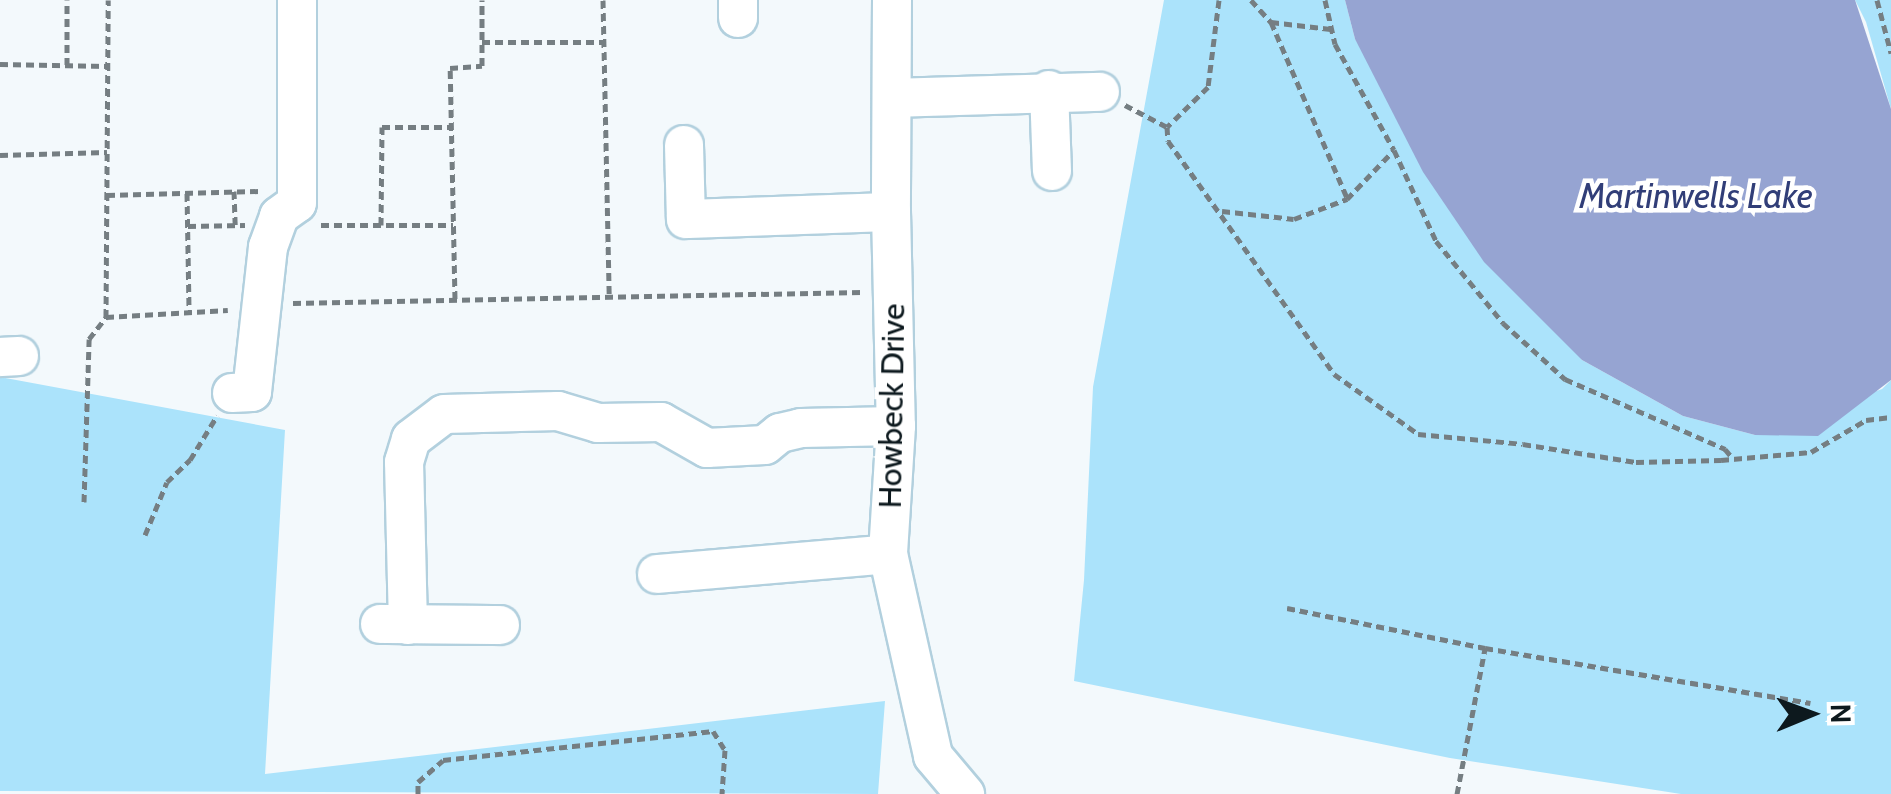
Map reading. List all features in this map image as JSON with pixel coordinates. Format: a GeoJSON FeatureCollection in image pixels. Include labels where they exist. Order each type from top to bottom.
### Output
{"type":"FeatureCollection","features":[{"type":"Feature","properties":{"kind":"street"},"geometry":{"type":"LineString","coordinates":[[232,392],[252,392],[268,248],[279,216],[297,196],[297,0]]}},
{"type":"Feature","properties":{"kind":"street","name":"Howbeck Drive"},"geometry":{"type":"LineString","coordinates":[[892,0],[890,212],[896,426],[888,554],[933,756],[965,794]]}},
{"type":"Feature","properties":{"kind":"street"},"geometry":{"type":"LineString","coordinates":[[1049,90],[1052,172]]}},
{"type":"Feature","properties":{"kind":"street"},"geometry":{"type":"LineString","coordinates":[[893,98],[1049,90],[1100,92]]}},
{"type":"Feature","properties":{"kind":"street"},"geometry":{"type":"LineString","coordinates":[[684,145],[686,219],[890,212]]}},
{"type":"Feature","properties":{"kind":"street"},"geometry":{"type":"LineString","coordinates":[[500,625],[394,624],[404,462],[411,439],[444,414],[558,410],[598,423],[660,422],[707,448],[765,445],[780,434],[801,428],[896,426]]}},
{"type":"Feature","properties":{"kind":"street"},"geometry":{"type":"LineString","coordinates":[[658,574],[888,554]]}},
{"type":"Feature","properties":{"kind":"path"},"geometry":{"type":"LineString","coordinates":[[67,0],[67,65]]}},
{"type":"Feature","properties":{"kind":"path"},"geometry":{"type":"LineString","coordinates":[[84,502],[88,340],[106,318],[108,0]]}},
{"type":"Feature","properties":{"kind":"path"},"geometry":{"type":"LineString","coordinates":[[455,298],[450,68],[482,66],[482,0]]}},
{"type":"Feature","properties":{"kind":"path"},"geometry":{"type":"LineString","coordinates":[[602,0],[609,294]]}},
{"type":"Feature","properties":{"kind":"path"},"geometry":{"type":"LineString","coordinates":[[1166,127],[1208,86],[1218,0]]}},
{"type":"Feature","properties":{"kind":"path"},"geometry":{"type":"LineString","coordinates":[[1251,0],[1271,22],[1347,198]]}},
{"type":"Feature","properties":{"kind":"path"},"geometry":{"type":"LineString","coordinates":[[1325,0],[1334,44],[1394,150],[1436,241],[1503,323],[1565,379],[1725,449],[1730,456]]}},
{"type":"Feature","properties":{"kind":"path"},"geometry":{"type":"LineString","coordinates":[[1877,0],[1891,53]]}},
{"type":"Feature","properties":{"kind":"path"},"geometry":{"type":"LineString","coordinates":[[1271,22],[1331,29]]}},
{"type":"Feature","properties":{"kind":"path"},"geometry":{"type":"LineString","coordinates":[[482,42],[604,42]]}},
{"type":"Feature","properties":{"kind":"path"},"geometry":{"type":"LineString","coordinates":[[0,64],[108,66]]}},
{"type":"Feature","properties":{"kind":"path"},"geometry":{"type":"LineString","coordinates":[[1100,92],[1166,127]]}},
{"type":"Feature","properties":{"kind":"path"},"geometry":{"type":"LineString","coordinates":[[382,225],[382,127],[451,127]]}},
{"type":"Feature","properties":{"kind":"path"},"geometry":{"type":"LineString","coordinates":[[1166,127],[1168,141],[1334,374],[1418,434],[1523,444],[1636,462],[1811,452],[1866,420],[1891,417]]}},
{"type":"Feature","properties":{"kind":"path"},"geometry":{"type":"LineString","coordinates":[[1220,211],[1294,219],[1347,198],[1394,150]]}},
{"type":"Feature","properties":{"kind":"path"},"geometry":{"type":"LineString","coordinates":[[0,154],[107,152]]}},
{"type":"Feature","properties":{"kind":"path"},"geometry":{"type":"LineString","coordinates":[[234,191],[235,226]]}},
{"type":"Feature","properties":{"kind":"path"},"geometry":{"type":"LineString","coordinates":[[107,194],[234,191],[297,196]]}},
{"type":"Feature","properties":{"kind":"path"},"geometry":{"type":"LineString","coordinates":[[187,193],[189,312]]}},
{"type":"Feature","properties":{"kind":"path"},"geometry":{"type":"LineString","coordinates":[[106,318],[262,303],[895,292]]}},
{"type":"Feature","properties":{"kind":"path"},"geometry":{"type":"LineString","coordinates":[[145,536],[166,482],[190,460],[232,392]]}},
{"type":"Feature","properties":{"kind":"path"},"geometry":{"type":"LineString","coordinates":[[1287,608],[1485,648],[1810,703]]}},
{"type":"Feature","properties":{"kind":"path"},"geometry":{"type":"LineString","coordinates":[[1457,794],[1485,648]]}},
{"type":"Feature","properties":{"kind":"path"},"geometry":{"type":"LineString","coordinates":[[418,794],[418,782],[444,760],[713,731],[725,750],[722,794]]}},
{"type":"Feature","properties":{"kind":"shaded area"},"geometry":{"type":"Polygon","coordinates":[[[1164,0],[1345,0],[1355,39],[1582,360],[1683,416],[1755,435],[1882,389],[1891,380],[1891,794],[1681,794],[1450,758],[1074,681],[1084,580],[1093,387],[1164,0]]]}},
{"type":"Feature","properties":{"kind":"shaded area"},"geometry":{"type":"Polygon","coordinates":[[[1855,0],[1891,0],[1891,109],[1866,22],[1855,0]]]}},
{"type":"Feature","properties":{"kind":"shaded area"},"geometry":{"type":"Polygon","coordinates":[[[0,377],[285,430],[265,774],[885,701],[878,794],[0,791],[0,377]]]}},
{"type":"Feature","properties":{"kind":"water","name":"Martinwells Lake"},"geometry":{"type":"Polygon","coordinates":[[[1345,0],[1855,0],[1891,109],[1891,380],[1818,436],[1755,435],[1683,416],[1582,360],[1484,262],[1423,172],[1355,39],[1345,0]]]}}]}
